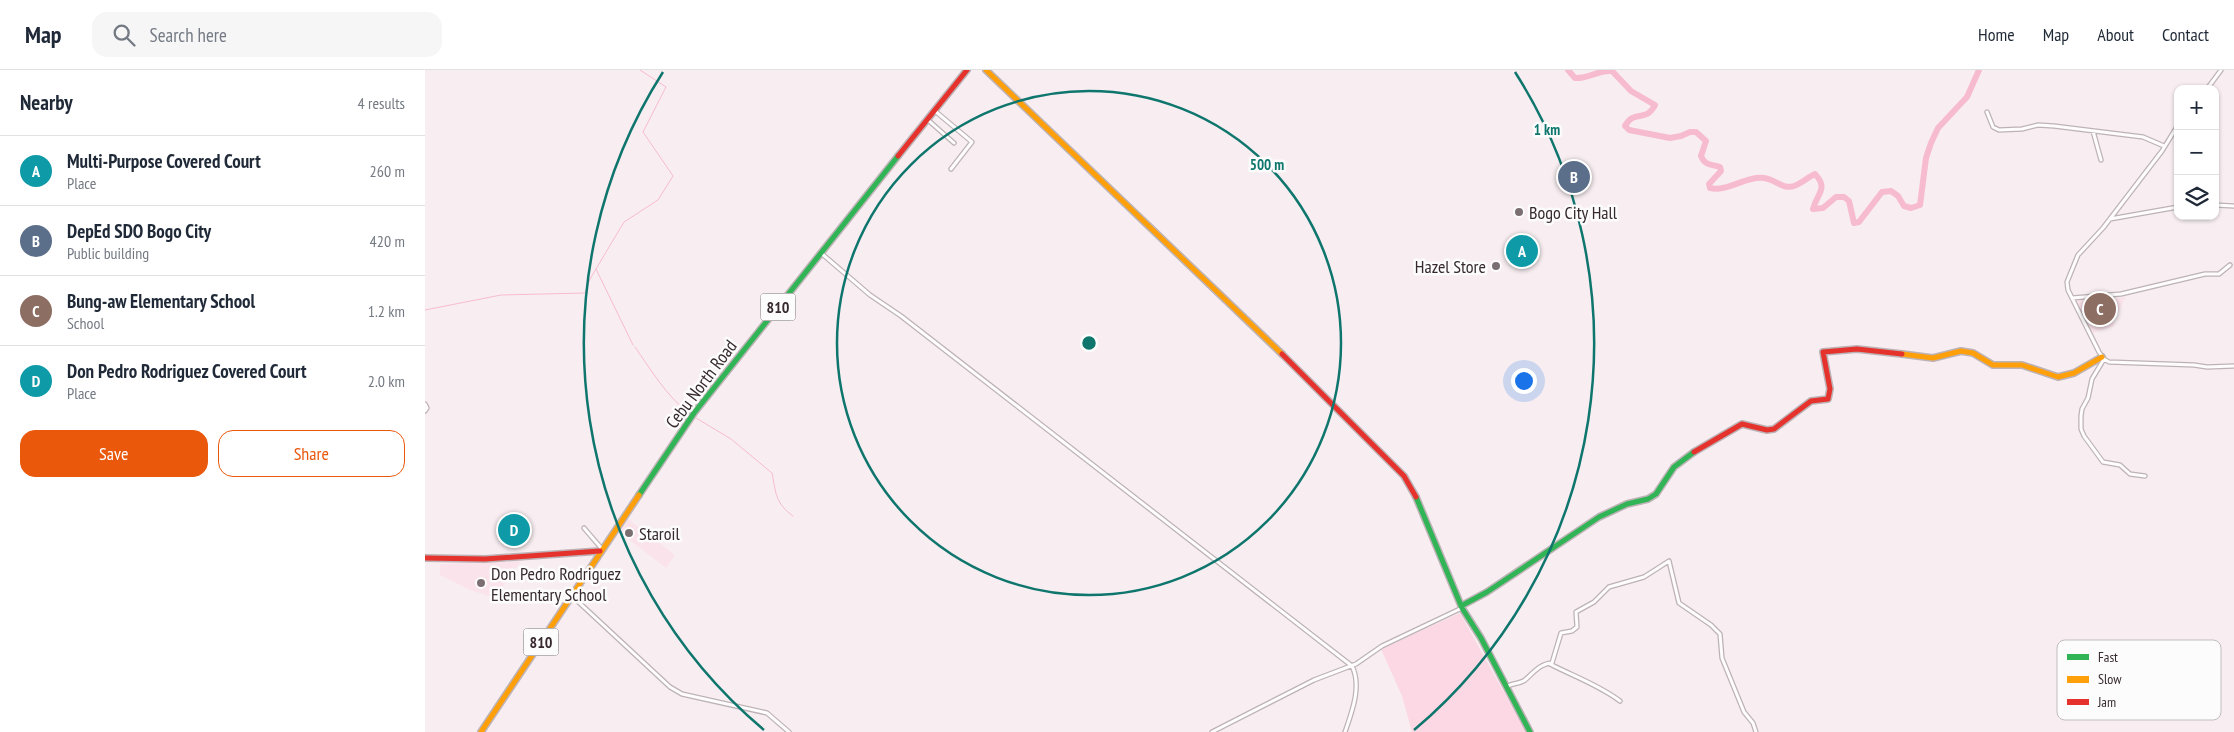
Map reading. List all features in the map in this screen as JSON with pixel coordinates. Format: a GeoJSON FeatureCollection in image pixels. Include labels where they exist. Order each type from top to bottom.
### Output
{"type":"FeatureCollection","features":[{"type":"Feature","properties":{"kind":"main road","name":"Cebu North Road"},"geometry":{"type":"LineString","coordinates":[[481,732],[694,413],[967,70]]}},
{"type":"Feature","properties":{"kind":"main road"},"geometry":{"type":"LineString","coordinates":[[986,70],[1246,319],[1404,476],[1413,491],[1461,607],[1481,638],[1530,732]]}},
{"type":"Feature","properties":{"kind":"main road"},"geometry":{"type":"LineString","coordinates":[[1461,607],[1487,592],[1599,517],[1627,504],[1656,494],[1674,467],[1692,453],[1726,432],[1742,424],[1767,430],[1774,429],[1799,412],[1811,401],[1828,399],[1830,389],[1823,352],[1857,349],[1933,358],[1961,351],[1973,353],[1993,365],[2022,365],[2058,377],[2074,373],[2103,358]]}},
{"type":"Feature","properties":{"kind":"main road"},"geometry":{"type":"LineString","coordinates":[[425,558],[485,560],[601,550]]}},
{"type":"Feature","properties":{"kind":"street"},"geometry":{"type":"LineString","coordinates":[[2210,85],[2221,70]]}},
{"type":"Feature","properties":{"kind":"street"},"geometry":{"type":"LineString","coordinates":[[935,110],[972,142],[951,169]]}},
{"type":"Feature","properties":{"kind":"street"},"geometry":{"type":"LineString","coordinates":[[1987,112],[1993,127],[1999,130],[2023,130],[2038,125],[2143,137],[2164,146]]}},
{"type":"Feature","properties":{"kind":"street"},"geometry":{"type":"LineString","coordinates":[[927,119],[954,143]]}},
{"type":"Feature","properties":{"kind":"street"},"geometry":{"type":"LineString","coordinates":[[2175,130],[2109,219],[2074,261],[2067,286],[2103,358],[2113,363],[2234,366]]}},
{"type":"Feature","properties":{"kind":"street"},"geometry":{"type":"LineString","coordinates":[[2093,132],[2101,160]]}},
{"type":"Feature","properties":{"kind":"street"},"geometry":{"type":"LineString","coordinates":[[2219,205],[2234,206]]}},
{"type":"Feature","properties":{"kind":"street"},"geometry":{"type":"LineString","coordinates":[[2109,219],[2174,208]]}},
{"type":"Feature","properties":{"kind":"street"},"geometry":{"type":"LineString","coordinates":[[821,253],[871,295],[901,316],[1352,666],[1355,672],[1355,699],[1345,732]]}},
{"type":"Feature","properties":{"kind":"street"},"geometry":{"type":"LineString","coordinates":[[2072,298],[2121,294],[2205,274],[2219,274],[2230,265]]}},
{"type":"Feature","properties":{"kind":"street"},"geometry":{"type":"LineString","coordinates":[[2103,358],[2092,379],[2088,398],[2082,409],[2081,429],[2103,462],[2120,465],[2130,474],[2145,476]]}},
{"type":"Feature","properties":{"kind":"street"},"geometry":{"type":"LineString","coordinates":[[425,404],[427,408],[425,412]]}},
{"type":"Feature","properties":{"kind":"street"},"geometry":{"type":"LineString","coordinates":[[584,528],[601,550]]}},
{"type":"Feature","properties":{"kind":"street"},"geometry":{"type":"LineString","coordinates":[[1506,687],[1524,681],[1547,663],[1552,663],[1561,633],[1571,631],[1577,627],[1576,612],[1594,602],[1609,587],[1644,577],[1669,561],[1679,602],[1711,625],[1720,634],[1721,658],[1756,732]]}},
{"type":"Feature","properties":{"kind":"street"},"geometry":{"type":"LineString","coordinates":[[571,596],[670,687],[682,694],[767,712],[789,732]]}},
{"type":"Feature","properties":{"kind":"street"},"geometry":{"type":"LineString","coordinates":[[1212,732],[1263,708],[1314,680],[1352,666],[1382,646],[1461,607]]}},
{"type":"Feature","properties":{"kind":"street"},"geometry":{"type":"LineString","coordinates":[[1547,663],[1577,679],[1604,689],[1620,701]]}},
{"type":"Feature","properties":{"kind":"shaded area"},"geometry":{"type":"Polygon","coordinates":[[[2126,297],[2114,319],[2114,326],[2092,333],[2075,300],[2126,297]]]}},
{"type":"Feature","properties":{"kind":"shaded area"},"geometry":{"type":"Polygon","coordinates":[[[627,518],[675,555],[666,568],[618,531],[627,518]]]}},
{"type":"Feature","properties":{"kind":"shaded area","name":"Don Pedro Rodriguez Elementary School"},"geometry":{"type":"Polygon","coordinates":[[[521,561],[495,598],[470,590],[440,575],[440,564],[521,561]]]}},
{"type":"Feature","properties":{"kind":"shaded area"},"geometry":{"type":"Polygon","coordinates":[[[1460,613],[1526,732],[1412,732],[1402,696],[1381,649],[1460,613]]]}},
{"type":"Feature","properties":{"kind":"waterway"},"geometry":{"type":"LineString","coordinates":[[425,310],[501,295],[585,293],[590,279],[624,222],[658,200],[673,176],[643,132],[666,87],[640,70]]}},
{"type":"Feature","properties":{"kind":"waterway"},"geometry":{"type":"LineString","coordinates":[[1568,70],[1575,78],[1612,71],[1631,91],[1655,105],[1648,113],[1632,118],[1625,126],[1629,130],[1670,138],[1696,132],[1706,141],[1701,156],[1704,162],[1720,167],[1721,171],[1709,184],[1710,188],[1723,188],[1757,178],[1768,179],[1790,187],[1815,174],[1822,187],[1813,209],[1823,208],[1836,197],[1844,197],[1849,201],[1854,223],[1859,222],[1882,192],[1891,191],[1898,196],[1904,206],[1911,208],[1920,205],[1926,158],[1931,143],[1938,128],[1967,97],[1979,70]]}},
{"type":"Feature","properties":{"kind":"waterway"},"geometry":{"type":"LineString","coordinates":[[596,269],[633,345]]}},
{"type":"Feature","properties":{"kind":"waterway"},"geometry":{"type":"LineString","coordinates":[[635,347],[653,374],[674,400],[690,414]]}},
{"type":"Feature","properties":{"kind":"waterway"},"geometry":{"type":"LineString","coordinates":[[696,418],[731,439],[772,473],[779,502],[793,516]]}},
{"type":"Feature","properties":{"kind":"traffic: fast"},"geometry":{"type":"LineString","coordinates":[[639,495],[694,413],[898,156]]}},
{"type":"Feature","properties":{"kind":"traffic: fast"},"geometry":{"type":"LineString","coordinates":[[1461,606],[1487,592],[1599,517],[1627,504],[1648,499],[1656,494],[1674,467],[1694,452]]}},
{"type":"Feature","properties":{"kind":"traffic: fast"},"geometry":{"type":"LineString","coordinates":[[1416,497],[1462,608],[1481,638],[1530,732]]}},
{"type":"Feature","properties":{"kind":"traffic: slow"},"geometry":{"type":"LineString","coordinates":[[986,70],[1282,354]]}},
{"type":"Feature","properties":{"kind":"traffic: slow"},"geometry":{"type":"LineString","coordinates":[[1902,354],[1933,358],[1961,351],[1973,353],[1993,365],[2022,365],[2058,377],[2074,373],[2102,357]]}},
{"type":"Feature","properties":{"kind":"traffic: slow"},"geometry":{"type":"LineString","coordinates":[[481,732],[639,495]]}},
{"type":"Feature","properties":{"kind":"traffic: jam"},"geometry":{"type":"LineString","coordinates":[[898,156],[967,70]]}},
{"type":"Feature","properties":{"kind":"traffic: jam"},"geometry":{"type":"LineString","coordinates":[[1694,452],[1742,424],[1767,430],[1774,429],[1811,401],[1828,399],[1830,389],[1823,352],[1857,349],[1902,354]]}},
{"type":"Feature","properties":{"kind":"traffic: jam"},"geometry":{"type":"LineString","coordinates":[[1282,354],[1404,476],[1416,497]]}},
{"type":"Feature","properties":{"kind":"traffic: jam"},"geometry":{"type":"LineString","coordinates":[[425,558],[485,559],[600,551]]}},
{"type":"Feature","properties":{"kind":"place","name":"DepEd SDO Bogo City"},"geometry":{"type":"Point","coordinates":[1574,177]}},
{"type":"Feature","properties":{"kind":"place","name":"Bogo City Hall"},"geometry":{"type":"Point","coordinates":[1519,212]}},
{"type":"Feature","properties":{"kind":"place","name":"Multi-Purpose Covered Court"},"geometry":{"type":"Point","coordinates":[1522,251]}},
{"type":"Feature","properties":{"kind":"place","name":"Hazel Store"},"geometry":{"type":"Point","coordinates":[1496,266]}},
{"type":"Feature","properties":{"kind":"place","name":"Bung-aw Elementary School"},"geometry":{"type":"Point","coordinates":[2100,309]}},
{"type":"Feature","properties":{"kind":"place","name":"Don Pedro Rodriguez Covered Court"},"geometry":{"type":"Point","coordinates":[514,530]}},
{"type":"Feature","properties":{"kind":"place","name":"Staroil"},"geometry":{"type":"Point","coordinates":[629,533]}},
{"type":"Feature","properties":{"kind":"place","name":"Don Pedro Rodriguez Elementary School"},"geometry":{"type":"Point","coordinates":[481,583]}}]}
